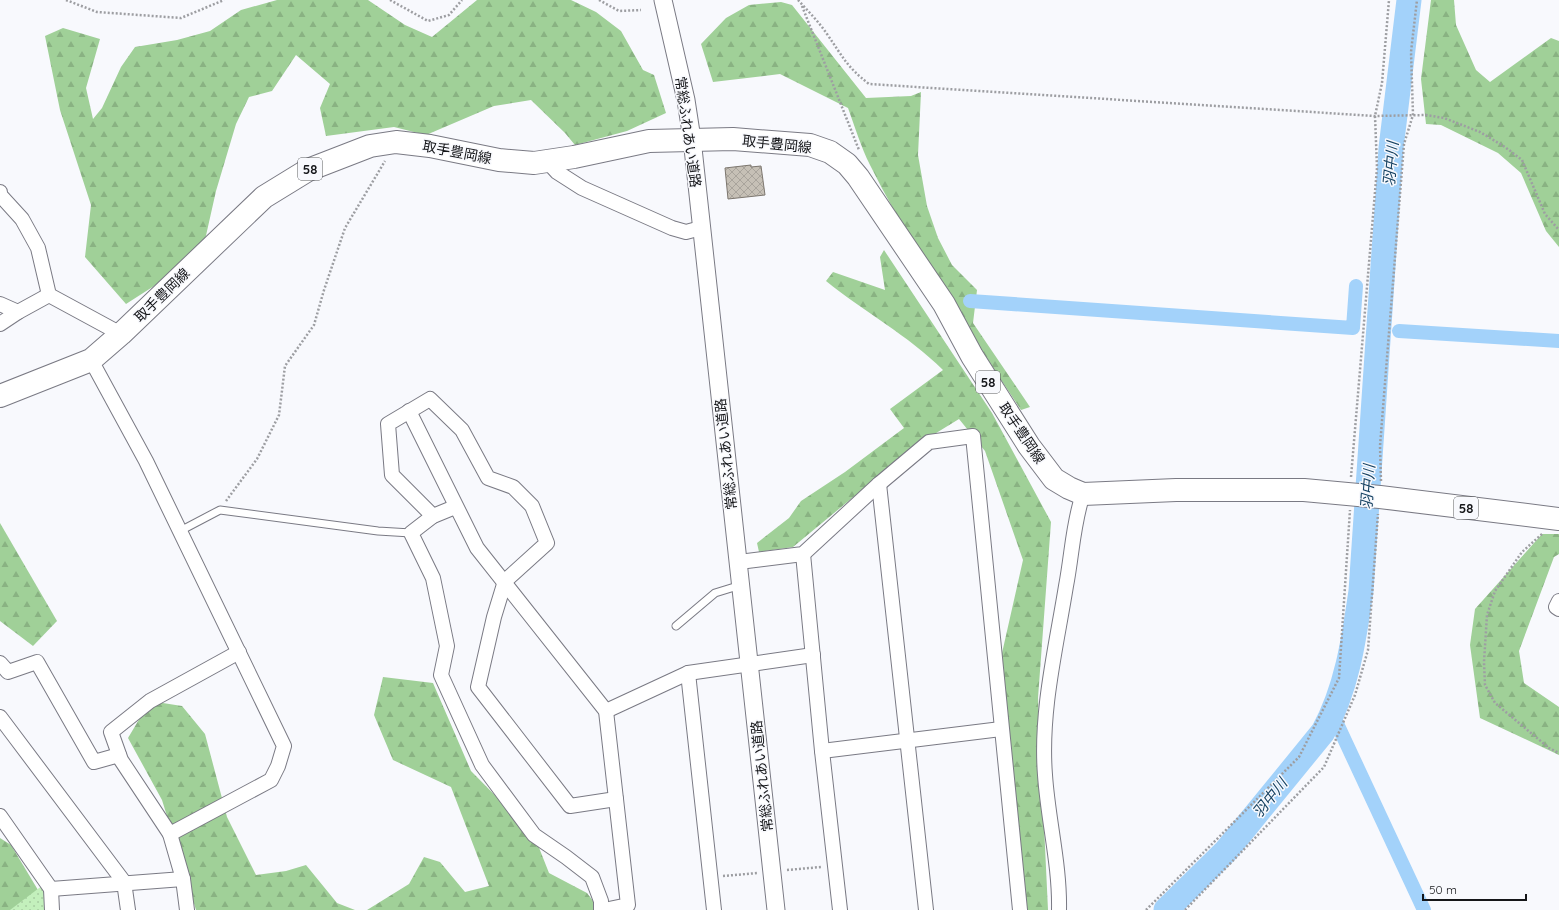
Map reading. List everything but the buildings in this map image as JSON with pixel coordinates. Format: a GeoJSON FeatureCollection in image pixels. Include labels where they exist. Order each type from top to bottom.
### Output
{"type":"FeatureCollection","features":[{"type":"Feature","properties":{"kind":"main road","name":"取手豊岡線"},"geometry":{"type":"LineString","coordinates":[[0,396],[91,360],[121,334],[264,197],[308,170],[335,158],[370,146],[396,142],[430,146],[499,160],[534,163],[574,157],[649,141],[733,139],[810,145],[830,152],[847,164],[858,177],[944,304],[972,356],[1029,446],[1054,479],[1069,488],[1083,494],[1176,490],[1304,490],[1555,518]]}},
{"type":"Feature","properties":{"kind":"street","name":"常総ふれあい道路"},"geometry":{"type":"LineString","coordinates":[[663,0],[681,78],[692,139],[776,910]]}},
{"type":"Feature","properties":{"kind":"street"},"geometry":{"type":"LineString","coordinates":[[547,160],[556,172],[582,188],[672,228],[686,232],[701,228]]}},
{"type":"Feature","properties":{"kind":"street"},"geometry":{"type":"LineString","coordinates":[[0,192],[0,195],[22,219],[38,248],[49,295],[121,334]]}},
{"type":"Feature","properties":{"kind":"street"},"geometry":{"type":"LineString","coordinates":[[0,324],[49,295]]}},
{"type":"Feature","properties":{"kind":"street"},"geometry":{"type":"LineString","coordinates":[[0,304],[18,312]]}},
{"type":"Feature","properties":{"kind":"street"},"geometry":{"type":"LineString","coordinates":[[91,360],[146,461],[284,746],[278,766],[271,780],[170,834]]}},
{"type":"Feature","properties":{"kind":"street"},"geometry":{"type":"LineString","coordinates":[[432,516],[392,475],[388,424],[430,399],[462,430],[488,478],[513,487],[532,506],[547,543],[504,581],[478,687],[570,806],[616,799]]}},
{"type":"Feature","properties":{"kind":"street"},"geometry":{"type":"LineString","coordinates":[[410,411],[455,507],[477,548],[606,710],[628,905],[602,910],[592,877],[534,835],[482,765],[441,675],[446,646],[433,578],[411,533],[432,516],[455,507]]}},
{"type":"Feature","properties":{"kind":"street"},"geometry":{"type":"LineString","coordinates":[[738,562],[803,554],[879,484],[929,442],[973,436],[1020,910]]}},
{"type":"Feature","properties":{"kind":"street"},"geometry":{"type":"LineString","coordinates":[[879,484],[926,910]]}},
{"type":"Feature","properties":{"kind":"street"},"geometry":{"type":"LineString","coordinates":[[1059,910],[1060,890],[1046,781],[1044,741],[1048,698],[1069,570],[1074,527],[1083,494]]}},
{"type":"Feature","properties":{"kind":"street"},"geometry":{"type":"LineString","coordinates":[[803,554],[822,751],[840,910]]}},
{"type":"Feature","properties":{"kind":"street"},"geometry":{"type":"LineString","coordinates":[[1559,601],[1556,607],[1559,609]]}},
{"type":"Feature","properties":{"kind":"street"},"geometry":{"type":"LineString","coordinates":[[187,910],[183,879],[170,834],[119,755],[111,732],[150,700],[239,652]]}},
{"type":"Feature","properties":{"kind":"street"},"geometry":{"type":"LineString","coordinates":[[606,710],[688,673],[813,655]]}},
{"type":"Feature","properties":{"kind":"street"},"geometry":{"type":"LineString","coordinates":[[0,663],[8,672],[37,662],[94,762],[119,755]]}},
{"type":"Feature","properties":{"kind":"street"},"geometry":{"type":"LineString","coordinates":[[688,673],[714,910]]}},
{"type":"Feature","properties":{"kind":"street"},"geometry":{"type":"LineString","coordinates":[[0,717],[124,882],[128,910]]}},
{"type":"Feature","properties":{"kind":"street"},"geometry":{"type":"LineString","coordinates":[[822,751],[1001,729]]}},
{"type":"Feature","properties":{"kind":"street"},"geometry":{"type":"LineString","coordinates":[[1,819],[51,889],[52,910]]}},
{"type":"Feature","properties":{"kind":"street"},"geometry":{"type":"LineString","coordinates":[[51,889],[124,882],[183,879]]}},
{"type":"Feature","properties":{"kind":"lane"},"geometry":{"type":"LineString","coordinates":[[180,531],[220,510],[378,531],[411,533]]}},
{"type":"Feature","properties":{"kind":"lane"},"geometry":{"type":"LineString","coordinates":[[676,626],[715,593],[741,585]]}},
{"type":"Feature","properties":{"kind":"path"},"geometry":{"type":"LineString","coordinates":[[66,0],[97,12],[181,18],[224,0]]}},
{"type":"Feature","properties":{"kind":"path"},"geometry":{"type":"LineString","coordinates":[[390,0],[428,21],[449,15],[462,0]]}},
{"type":"Feature","properties":{"kind":"path"},"geometry":{"type":"LineString","coordinates":[[599,0],[618,11],[641,10]]}},
{"type":"Feature","properties":{"kind":"path"},"geometry":{"type":"LineString","coordinates":[[798,0],[826,32],[842,59],[852,70],[869,84],[1375,116],[1426,115],[1444,118],[1480,132],[1522,160],[1546,214],[1559,230]]}},
{"type":"Feature","properties":{"kind":"path"},"geometry":{"type":"LineString","coordinates":[[1146,910],[1299,757],[1339,678],[1360,496],[1377,168],[1375,116],[1382,83],[1389,0]]}},
{"type":"Feature","properties":{"kind":"path"},"geometry":{"type":"LineString","coordinates":[[801,3],[859,152]]}},
{"type":"Feature","properties":{"kind":"path"},"geometry":{"type":"LineString","coordinates":[[220,510],[257,459],[279,415],[285,366],[314,325],[345,228],[396,142]]}},
{"type":"Feature","properties":{"kind":"path"},"geometry":{"type":"LineString","coordinates":[[1555,518],[1542,534],[1522,552],[1495,591],[1488,615],[1484,662],[1485,685],[1495,703],[1549,748],[1559,753]]}},
{"type":"Feature","properties":{"kind":"green space"},"geometry":{"type":"Polygon","coordinates":[[[277,0],[368,0],[405,25],[432,37],[477,0],[571,0],[596,12],[621,31],[643,70],[654,75],[666,113],[627,131],[575,145],[565,133],[531,100],[494,106],[426,135],[394,127],[326,136],[320,108],[330,84],[296,55],[272,91],[249,97],[236,124],[216,191],[205,240],[179,270],[126,304],[85,257],[91,205],[60,110],[45,36],[63,28],[100,39],[86,88],[93,119],[102,108],[121,67],[135,47],[177,40],[210,31],[241,10],[277,0]]]}},
{"type":"Feature","properties":{"kind":"green space"},"geometry":{"type":"Polygon","coordinates":[[[1431,0],[1454,0],[1456,25],[1476,70],[1490,82],[1551,38],[1559,41],[1559,247],[1546,231],[1521,173],[1498,153],[1441,125],[1426,124],[1421,79],[1431,0]]]}},
{"type":"Feature","properties":{"kind":"green space"},"geometry":{"type":"Polygon","coordinates":[[[781,2],[792,5],[866,98],[911,96],[921,92],[918,155],[927,206],[938,238],[952,265],[977,290],[973,323],[1030,407],[1021,410],[961,320],[904,228],[870,165],[848,108],[780,74],[713,82],[701,44],[726,18],[749,5],[781,2]]]}},
{"type":"Feature","properties":{"kind":"green space"},"geometry":{"type":"Polygon","coordinates":[[[884,250],[992,413],[1051,522],[1038,698],[1048,910],[1027,910],[1000,662],[1023,560],[985,451],[959,419],[915,446],[793,547],[759,552],[757,543],[789,518],[801,501],[845,472],[904,428],[890,409],[943,370],[901,335],[826,281],[833,272],[885,290],[880,257],[884,250]]]}},
{"type":"Feature","properties":{"kind":"green space"},"geometry":{"type":"Polygon","coordinates":[[[0,523],[57,621],[33,646],[0,621],[0,523]]]}},
{"type":"Feature","properties":{"kind":"green space"},"geometry":{"type":"Polygon","coordinates":[[[1542,534],[1559,534],[1559,554],[1554,557],[1519,651],[1524,683],[1559,707],[1559,755],[1480,718],[1470,645],[1475,609],[1542,534]]]}},
{"type":"Feature","properties":{"kind":"green space"},"geometry":{"type":"Polygon","coordinates":[[[383,677],[433,683],[471,771],[534,835],[549,873],[587,893],[600,910],[367,910],[409,884],[424,857],[440,862],[465,892],[489,886],[451,787],[393,760],[374,715],[383,677]]]}},
{"type":"Feature","properties":{"kind":"green space"},"geometry":{"type":"Polygon","coordinates":[[[150,701],[182,706],[205,734],[227,817],[256,875],[286,871],[306,865],[337,903],[355,910],[196,910],[162,800],[128,738],[150,701]]]}},
{"type":"Feature","properties":{"kind":"green space"},"geometry":{"type":"Polygon","coordinates":[[[0,838],[11,845],[41,895],[43,910],[0,910],[0,838]]]}},
{"type":"Feature","properties":{"kind":"green space"},"geometry":{"type":"Polygon","coordinates":[[[47,882],[57,910],[10,910],[47,882]]]}},
{"type":"Feature","properties":{"kind":"waterway","name":"羽中川"},"geometry":{"type":"LineString","coordinates":[[1166,910],[1226,851],[1323,732],[1331,716],[1344,681],[1361,591],[1391,148],[1409,0]]}},
{"type":"Feature","properties":{"kind":"waterway"},"geometry":{"type":"LineString","coordinates":[[970,301],[1353,328],[1356,286]]}},
{"type":"Feature","properties":{"kind":"waterway","name":"羽中川"},"geometry":{"type":"LineString","coordinates":[[1377,288],[1383,288]]}},
{"type":"Feature","properties":{"kind":"waterway"},"geometry":{"type":"LineString","coordinates":[[1399,331],[1559,341]]}},
{"type":"Feature","properties":{"kind":"waterway"},"geometry":{"type":"LineString","coordinates":[[1333,715],[1424,910]]}}]}
